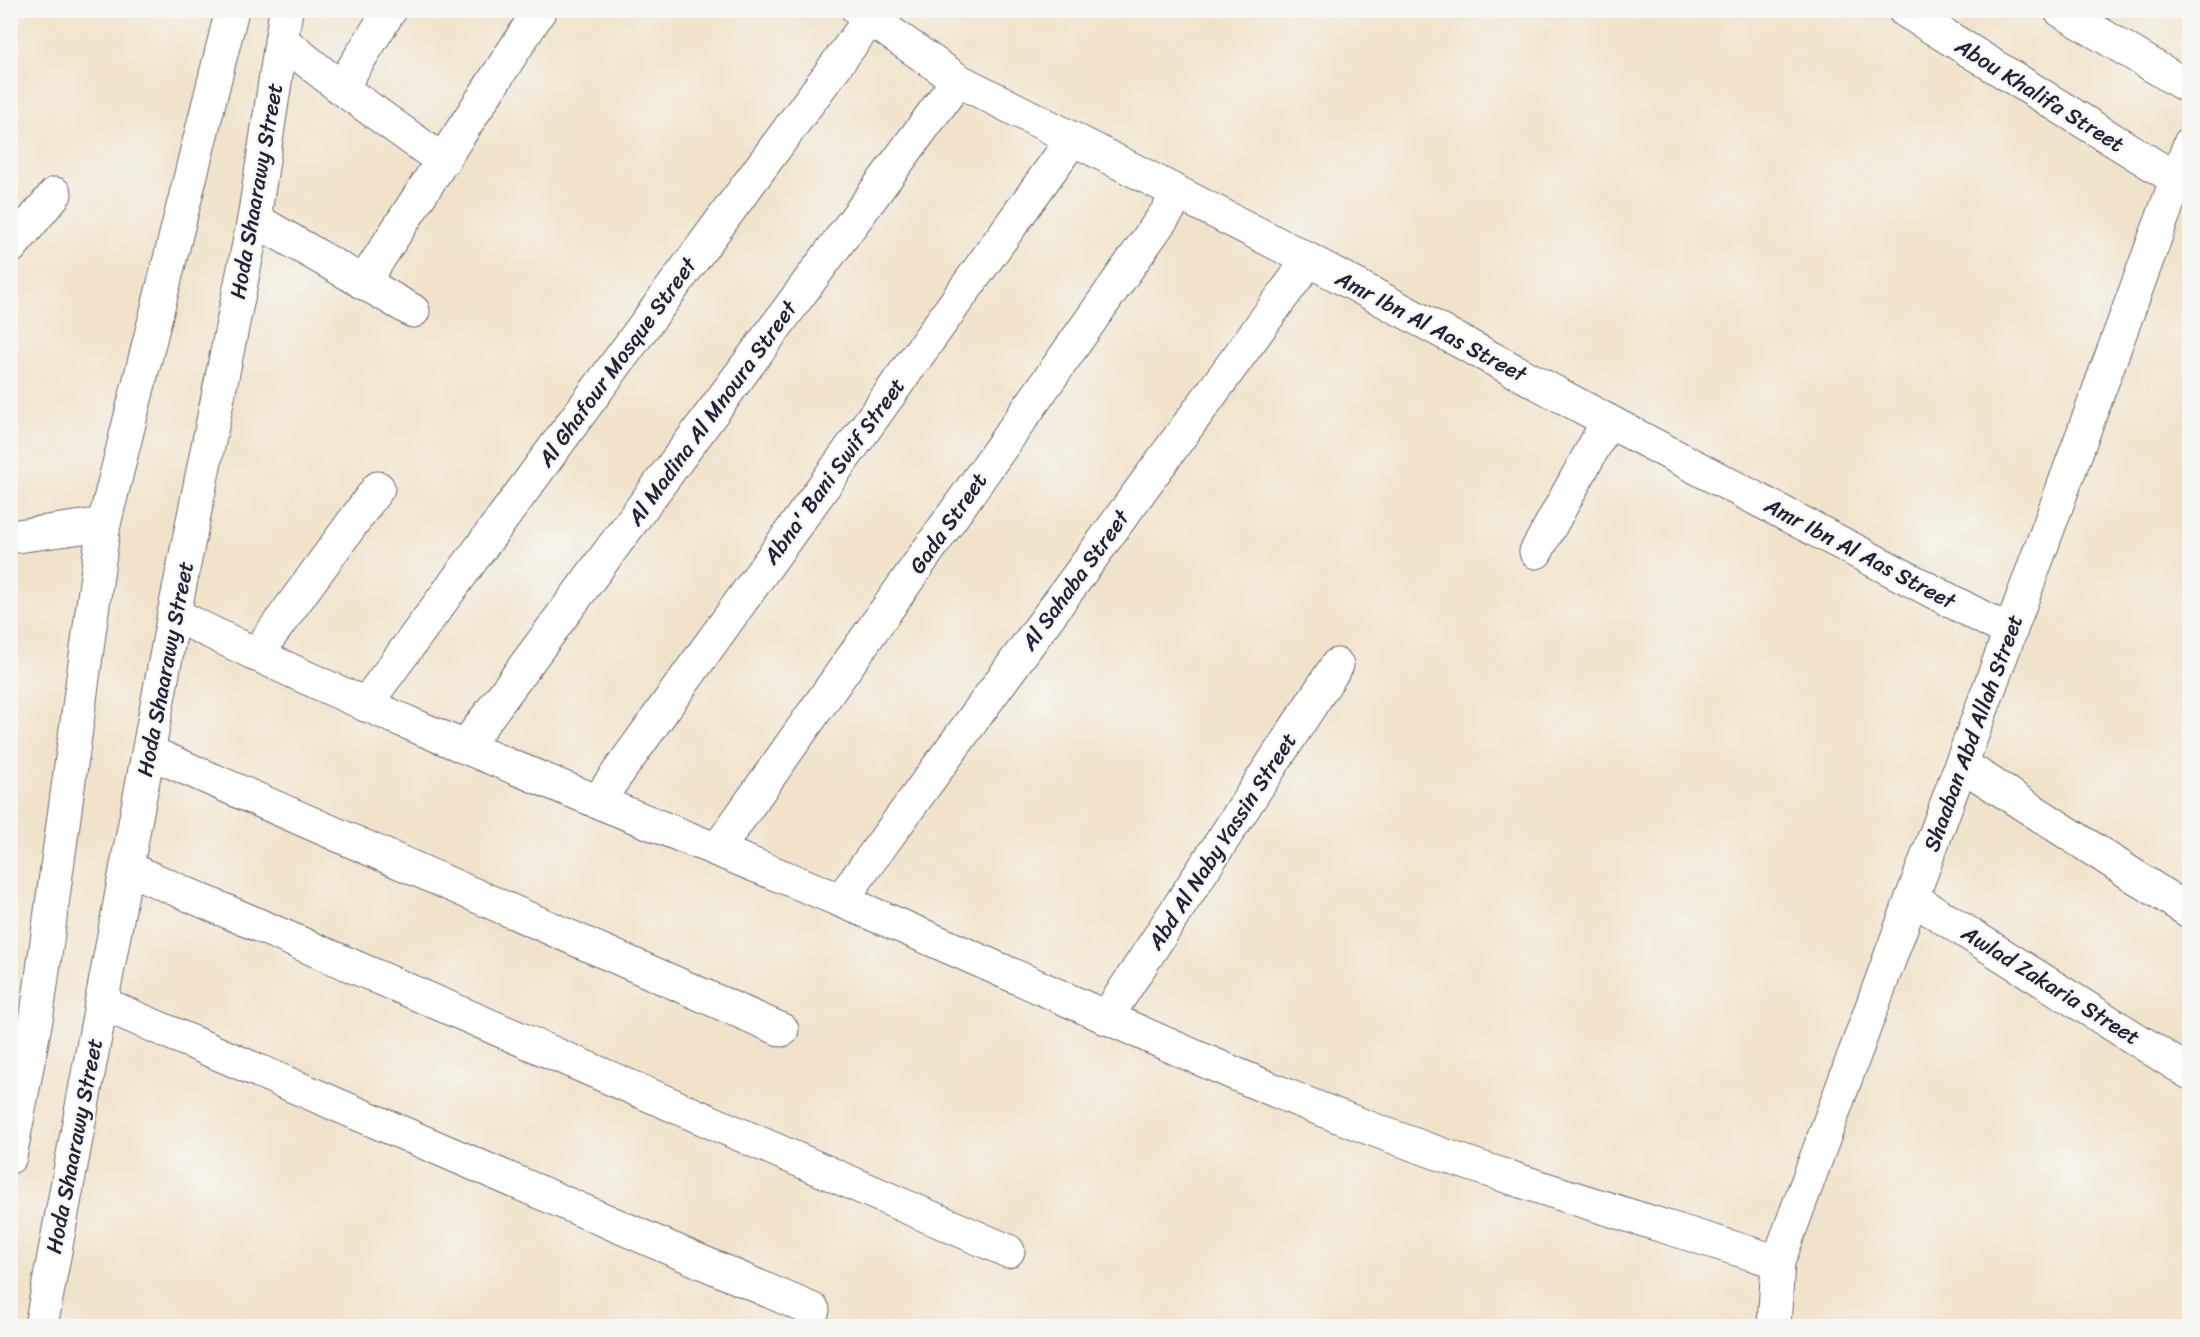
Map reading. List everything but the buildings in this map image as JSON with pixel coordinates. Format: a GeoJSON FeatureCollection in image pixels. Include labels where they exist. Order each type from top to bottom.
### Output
{"type":"FeatureCollection","features":[{"type":"Feature","properties":{"kind":"street"},"geometry":{"type":"LineString","coordinates":[[10,1157],[37,1014],[104,524],[232,10]]}},
{"type":"Feature","properties":{"kind":"street"},"geometry":{"type":"LineString","coordinates":[[341,88],[390,10]]}},
{"type":"Feature","properties":{"kind":"street"},"geometry":{"type":"LineString","coordinates":[[363,283],[540,10]]}},
{"type":"Feature","properties":{"kind":"street","name":"Abou Khalifa Street"},"geometry":{"type":"LineString","coordinates":[[1904,10],[2176,179]]}},
{"type":"Feature","properties":{"kind":"street"},"geometry":{"type":"LineString","coordinates":[[2060,10],[2190,88]]}},
{"type":"Feature","properties":{"kind":"street","name":"Amr Ibn Al Aas Street"},"geometry":{"type":"LineString","coordinates":[[864,14],[958,80],[1309,260],[1608,421],[2010,632]]}},
{"type":"Feature","properties":{"kind":"street","name":"Al Ghafour Mosque Street"},"geometry":{"type":"LineString","coordinates":[[365,705],[864,14]]}},
{"type":"Feature","properties":{"kind":"street"},"geometry":{"type":"LineString","coordinates":[[284,25],[341,88],[443,161]]}},
{"type":"Feature","properties":{"kind":"street","name":"Hoda Shaarawy Street"},"geometry":{"type":"LineString","coordinates":[[40,1326],[174,614],[254,219],[284,25]]}},
{"type":"Feature","properties":{"kind":"street","name":"Al Madina Al Mnoura Street"},"geometry":{"type":"LineString","coordinates":[[465,747],[958,80]]}},
{"type":"Feature","properties":{"kind":"street","name":"Abna' Bani Swif Street"},"geometry":{"type":"LineString","coordinates":[[597,802],[1072,140]]}},
{"type":"Feature","properties":{"kind":"street","name":"Shaaban Abd Allah Street"},"geometry":{"type":"LineString","coordinates":[[1774,1326],[1778,1262],[2190,143]]}},
{"type":"Feature","properties":{"kind":"street"},"geometry":{"type":"LineString","coordinates":[[10,248],[55,194]]}},
{"type":"Feature","properties":{"kind":"street","name":"Gada Street"},"geometry":{"type":"LineString","coordinates":[[717,850],[1179,195]]}},
{"type":"Feature","properties":{"kind":"street"},"geometry":{"type":"LineString","coordinates":[[254,219],[413,311]]}},
{"type":"Feature","properties":{"kind":"street","name":"Al Sahaba Street"},"geometry":{"type":"LineString","coordinates":[[841,900],[1309,260]]}},
{"type":"Feature","properties":{"kind":"street"},"geometry":{"type":"LineString","coordinates":[[1536,552],[1608,421]]}},
{"type":"Feature","properties":{"kind":"street"},"geometry":{"type":"LineString","coordinates":[[256,655],[378,488]]}},
{"type":"Feature","properties":{"kind":"street"},"geometry":{"type":"LineString","coordinates":[[10,537],[104,524]]}},
{"type":"Feature","properties":{"kind":"street"},"geometry":{"type":"LineString","coordinates":[[174,614],[365,705],[597,802],[841,900],[1106,1018],[1361,1125],[1456,1160],[1778,1262]]}},
{"type":"Feature","properties":{"kind":"street","name":"Abd Al Naby Yassin Street"},"geometry":{"type":"LineString","coordinates":[[1106,1018],[1337,665]]}},
{"type":"Feature","properties":{"kind":"street"},"geometry":{"type":"LineString","coordinates":[[149,752],[782,1030]]}},
{"type":"Feature","properties":{"kind":"street"},"geometry":{"type":"LineString","coordinates":[[1961,764],[2190,912]]}},
{"type":"Feature","properties":{"kind":"street"},"geometry":{"type":"LineString","coordinates":[[127,868],[1008,1251]]}},
{"type":"Feature","properties":{"kind":"street","name":"Awlad Zakaria Street"},"geometry":{"type":"LineString","coordinates":[[1912,898],[2190,1072]]}},
{"type":"Feature","properties":{"kind":"street"},"geometry":{"type":"LineString","coordinates":[[101,1003],[813,1310]]}}]}
